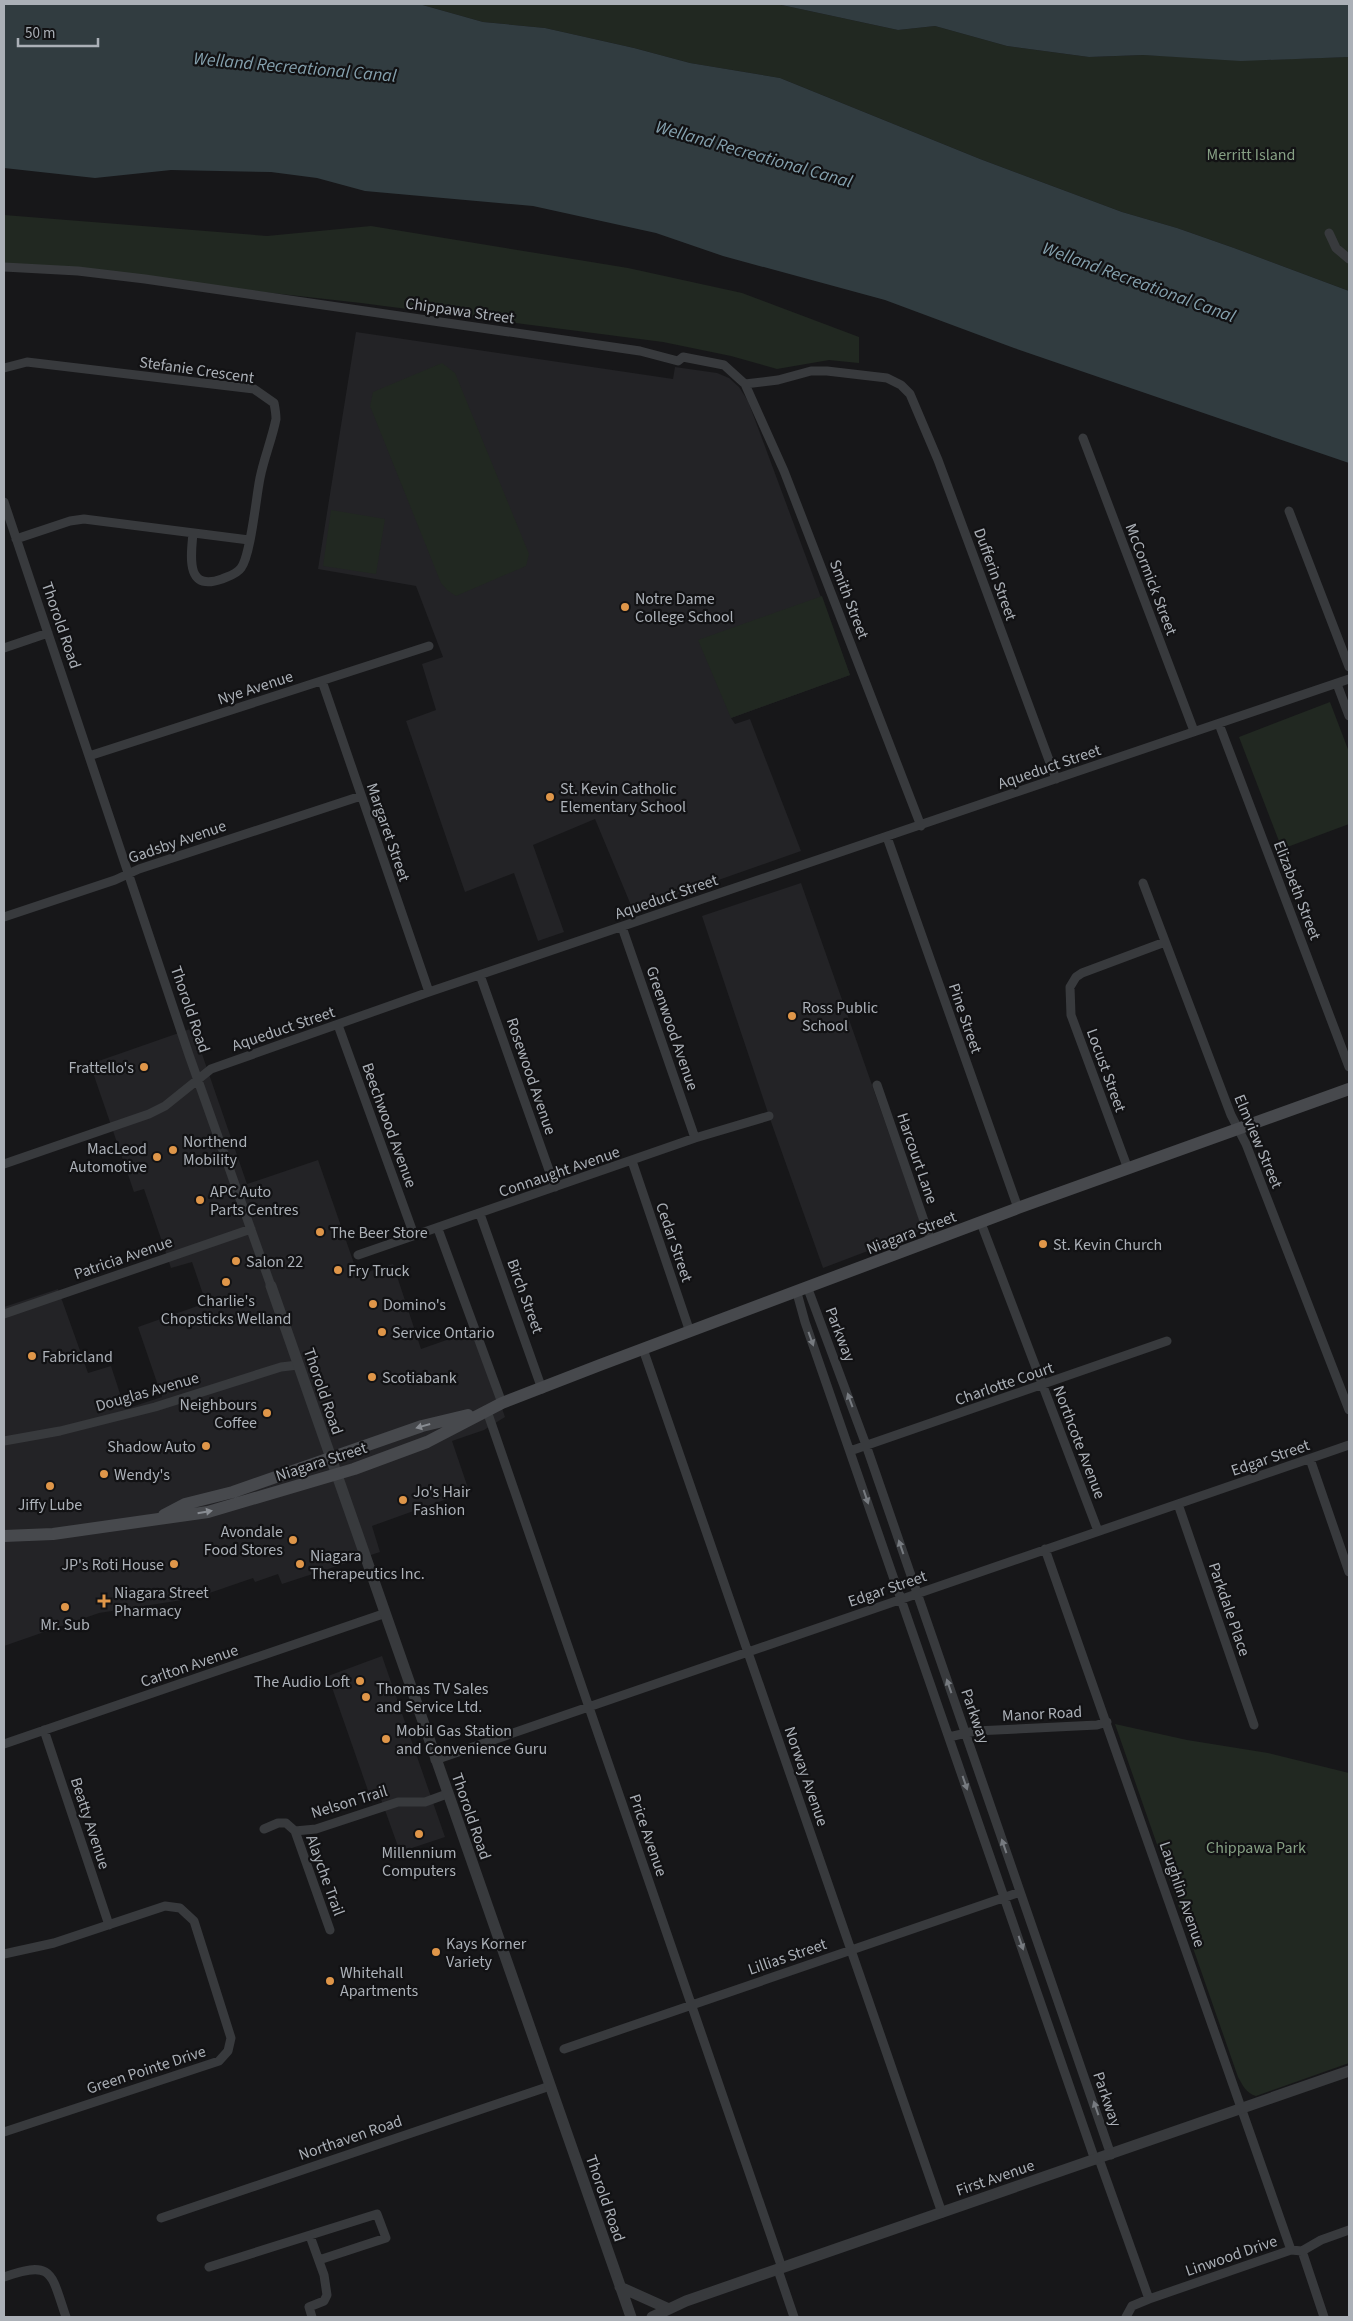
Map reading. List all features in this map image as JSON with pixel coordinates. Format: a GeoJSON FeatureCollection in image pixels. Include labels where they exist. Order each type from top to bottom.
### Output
{"type":"FeatureCollection","features":[{"type":"Feature","properties":{"kind":"main road","name":"Niagara Street"},"geometry":{"type":"LineString","coordinates":[[4,1536],[53,1534],[208,1512],[336,1474],[427,1442],[502,1403],[644,1349],[1018,1208],[1349,1089]]}},
{"type":"Feature","properties":{"kind":"main road","name":"Niagara Street"},"geometry":{"type":"LineString","coordinates":[[157,1519],[185,1504],[233,1492],[422,1426],[487,1411]]}},
{"type":"Feature","properties":{"kind":"street"},"geometry":{"type":"LineString","coordinates":[[1328,233],[1336,248],[1349,259]]}},
{"type":"Feature","properties":{"kind":"street","name":"Chippawa Street"},"geometry":{"type":"LineString","coordinates":[[4,267],[78,271],[145,279],[640,352],[678,361],[684,357],[724,365],[745,384]]}},
{"type":"Feature","properties":{"kind":"street","name":"Stefanie Crescent"},"geometry":{"type":"LineString","coordinates":[[4,368],[27,362],[254,389],[274,404],[276,416],[260,477],[244,563],[235,574],[214,582],[203,581],[192,570],[193,533]]}},
{"type":"Feature","properties":{"kind":"street","name":"Dufferin Street"},"geometry":{"type":"LineString","coordinates":[[745,384],[778,380],[811,371],[827,371],[887,378],[901,385],[914,400],[1056,779]]}},
{"type":"Feature","properties":{"kind":"street","name":"Smith Street"},"geometry":{"type":"LineString","coordinates":[[745,384],[784,471],[921,826]]}},
{"type":"Feature","properties":{"kind":"street","name":"McCormick Street"},"geometry":{"type":"LineString","coordinates":[[1082,438],[1194,731]]}},
{"type":"Feature","properties":{"kind":"street","name":"Thorold Road"},"geometry":{"type":"LineString","coordinates":[[4,502],[198,1080],[630,2317]]}},
{"type":"Feature","properties":{"kind":"street"},"geometry":{"type":"LineString","coordinates":[[1289,511],[1349,667]]}},
{"type":"Feature","properties":{"kind":"street"},"geometry":{"type":"LineString","coordinates":[[16,539],[70,521],[84,519],[249,540]]}},
{"type":"Feature","properties":{"kind":"street"},"geometry":{"type":"LineString","coordinates":[[4,648],[48,633]]}},
{"type":"Feature","properties":{"kind":"street","name":"Nye Avenue"},"geometry":{"type":"LineString","coordinates":[[89,756],[429,646]]}},
{"type":"Feature","properties":{"kind":"street","name":"Aqueduct Street"},"geometry":{"type":"LineString","coordinates":[[4,1164],[149,1114],[165,1106],[212,1069],[429,992],[1349,679]]}},
{"type":"Feature","properties":{"kind":"street","name":"Margaret Street"},"geometry":{"type":"LineString","coordinates":[[322,681],[429,992]]}},
{"type":"Feature","properties":{"kind":"street"},"geometry":{"type":"LineString","coordinates":[[1337,684],[1349,716]]}},
{"type":"Feature","properties":{"kind":"street","name":"Elizabeth Street"},"geometry":{"type":"LineString","coordinates":[[1219,724],[1349,1067]]}},
{"type":"Feature","properties":{"kind":"street","name":"Gadsby Avenue"},"geometry":{"type":"LineString","coordinates":[[4,917],[114,881],[129,873],[361,796]]}},
{"type":"Feature","properties":{"kind":"street","name":"Pine Street"},"geometry":{"type":"LineString","coordinates":[[887,837],[1018,1208]]}},
{"type":"Feature","properties":{"kind":"street","name":"Elmview Street"},"geometry":{"type":"LineString","coordinates":[[1143,883],[1349,1410]]}},
{"type":"Feature","properties":{"kind":"street","name":"Greenwood Avenue"},"geometry":{"type":"LineString","coordinates":[[622,927],[696,1138]]}},
{"type":"Feature","properties":{"kind":"street","name":"Locust Street"},"geometry":{"type":"LineString","coordinates":[[1128,1169],[1071,1015],[1070,991],[1073,980],[1078,975],[1165,942]]}},
{"type":"Feature","properties":{"kind":"street","name":"Rosewood Avenue"},"geometry":{"type":"LineString","coordinates":[[480,975],[555,1187]]}},
{"type":"Feature","properties":{"kind":"street","name":"Beechwood Avenue"},"geometry":{"type":"LineString","coordinates":[[338,1025],[414,1235]]}},
{"type":"Feature","properties":{"kind":"street","name":"Harcourt Lane"},"geometry":{"type":"LineString","coordinates":[[877,1085],[931,1241]]}},
{"type":"Feature","properties":{"kind":"street","name":"Connaught Avenue"},"geometry":{"type":"LineString","coordinates":[[358,1255],[632,1162],[696,1138],[769,1116]]}},
{"type":"Feature","properties":{"kind":"street","name":"Cedar Street"},"geometry":{"type":"LineString","coordinates":[[632,1162],[690,1332]]}},
{"type":"Feature","properties":{"kind":"street","name":"Birch Street"},"geometry":{"type":"LineString","coordinates":[[480,1214],[542,1389]]}},
{"type":"Feature","properties":{"kind":"street","name":"Northcote Avenue"},"geometry":{"type":"LineString","coordinates":[[981,1223],[1098,1531]]}},
{"type":"Feature","properties":{"kind":"street","name":"Patricia Avenue"},"geometry":{"type":"LineString","coordinates":[[4,1314],[251,1229]]}},
{"type":"Feature","properties":{"kind":"street"},"geometry":{"type":"LineString","coordinates":[[438,1229],[502,1403]]}},
{"type":"Feature","properties":{"kind":"street","name":"Parkway"},"geometry":{"type":"LineString","coordinates":[[802,1291],[866,1445],[1111,2154]]}},
{"type":"Feature","properties":{"kind":"street","name":"Parkway"},"geometry":{"type":"LineString","coordinates":[[802,1291],[805,1322],[1048,2023],[1149,2299]]}},
{"type":"Feature","properties":{"kind":"street","name":"Charlotte Court"},"geometry":{"type":"LineString","coordinates":[[850,1451],[1042,1386],[1167,1341]]}},
{"type":"Feature","properties":{"kind":"street","name":"Norway Avenue"},"geometry":{"type":"LineString","coordinates":[[644,1349],[942,2213]]}},
{"type":"Feature","properties":{"kind":"street","name":"Douglas Avenue"},"geometry":{"type":"LineString","coordinates":[[4,1441],[60,1432],[155,1407],[265,1372],[298,1365]]}},
{"type":"Feature","properties":{"kind":"street","name":"Price Avenue"},"geometry":{"type":"LineString","coordinates":[[487,1411],[692,2004],[780,2269],[794,2317]]}},
{"type":"Feature","properties":{"kind":"street","name":"Edgar Street"},"geometry":{"type":"LineString","coordinates":[[435,1760],[1349,1445]]}},
{"type":"Feature","properties":{"kind":"street"},"geometry":{"type":"LineString","coordinates":[[1310,1459],[1349,1572]]}},
{"type":"Feature","properties":{"kind":"street","name":"Parkdale Place"},"geometry":{"type":"LineString","coordinates":[[1178,1504],[1254,1724]]}},
{"type":"Feature","properties":{"kind":"street","name":"Laughlin Avenue"},"geometry":{"type":"LineString","coordinates":[[1045,1549],[1291,2250]]}},
{"type":"Feature","properties":{"kind":"street","name":"Carlton Avenue"},"geometry":{"type":"LineString","coordinates":[[4,1744],[383,1614]]}},
{"type":"Feature","properties":{"kind":"street","name":"Manor Road"},"geometry":{"type":"LineString","coordinates":[[949,1737],[966,1732],[1097,1725],[1107,1722]]}},
{"type":"Feature","properties":{"kind":"street","name":"Beatty Avenue"},"geometry":{"type":"LineString","coordinates":[[44,1730],[109,1925]]}},
{"type":"Feature","properties":{"kind":"street","name":"Nelson Trail"},"geometry":{"type":"LineString","coordinates":[[264,1829],[278,1823],[286,1823],[294,1831],[316,1829],[398,1802],[425,1802],[447,1794]]}},
{"type":"Feature","properties":{"kind":"street","name":"Alayche Trail"},"geometry":{"type":"LineString","coordinates":[[294,1831],[330,1930]]}},
{"type":"Feature","properties":{"kind":"street","name":"Lillias Street"},"geometry":{"type":"LineString","coordinates":[[564,2049],[1020,1892]]}},
{"type":"Feature","properties":{"kind":"street","name":"Green Pointe Drive"},"geometry":{"type":"LineString","coordinates":[[4,1954],[54,1943],[171,1905],[180,1908],[188,1913],[194,1921],[230,2029],[231,2038],[228,2051],[219,2061],[4,2132]]}},
{"type":"Feature","properties":{"kind":"street"},"geometry":{"type":"LineString","coordinates":[[1048,2023],[1064,2016]]}},
{"type":"Feature","properties":{"kind":"street","name":"First Avenue"},"geometry":{"type":"LineString","coordinates":[[652,2317],[669,2309],[780,2269],[1349,2071]]}},
{"type":"Feature","properties":{"kind":"street","name":"Northaven Road"},"geometry":{"type":"LineString","coordinates":[[161,2218],[550,2086]]}},
{"type":"Feature","properties":{"kind":"street"},"geometry":{"type":"LineString","coordinates":[[209,2267],[377,2214],[386,2238],[319,2260]]}},
{"type":"Feature","properties":{"kind":"street","name":"Linwood Drive"},"geometry":{"type":"LineString","coordinates":[[1126,2317],[1132,2306],[1149,2299],[1291,2250],[1302,2251],[1321,2240],[1349,2230]]}},
{"type":"Feature","properties":{"kind":"street"},"geometry":{"type":"LineString","coordinates":[[310,2236],[319,2260],[328,2295],[324,2301],[309,2307],[312,2317]]}},
{"type":"Feature","properties":{"kind":"street"},"geometry":{"type":"LineString","coordinates":[[1302,2251],[1324,2317]]}},
{"type":"Feature","properties":{"kind":"street"},"geometry":{"type":"LineString","coordinates":[[4,2277],[32,2268],[46,2271],[52,2278],[66,2317]]}},
{"type":"Feature","properties":{"kind":"street"},"geometry":{"type":"LineString","coordinates":[[620,2287],[669,2309]]}},
{"type":"Feature","properties":{"kind":"shaded area","name":"Notre Dame College School"},"geometry":{"type":"Polygon","coordinates":[[[356,332],[673,379],[675,367],[717,373],[729,378],[739,387],[748,401],[850,675],[731,718],[735,724],[750,719],[801,851],[633,910],[595,819],[533,845],[564,932],[538,941],[514,873],[465,892],[406,721],[436,710],[422,664],[443,657],[416,586],[318,569],[356,332]]]}},
{"type":"Feature","properties":{"kind":"shaded area","name":"Ross Public School"},"geometry":{"type":"Polygon","coordinates":[[[801,883],[923,1230],[823,1268],[769,1116],[702,916],[801,883]]]}},
{"type":"Feature","properties":{"kind":"shaded area"},"geometry":{"type":"Polygon","coordinates":[[[193,1028],[247,1184],[318,1160],[358,1275],[393,1264],[421,1349],[475,1330],[505,1417],[484,1430],[452,1441],[469,1491],[372,1526],[380,1552],[282,1584],[278,1574],[255,1582],[253,1578],[195,1598],[99,1613],[4,1646],[4,1307],[58,1289],[88,1373],[111,1366],[125,1409],[162,1397],[138,1327],[206,1303],[192,1262],[171,1268],[144,1189],[134,1192],[90,1064],[193,1028]]]}},
{"type":"Feature","properties":{"kind":"shaded area"},"geometry":{"type":"Polygon","coordinates":[[[382,1656],[445,1837],[400,1852],[381,1799],[372,1802],[328,1676],[382,1656]]]}},
{"type":"Feature","properties":{"kind":"green space","name":"Merritt Island"},"geometry":{"type":"Polygon","coordinates":[[[419,4],[777,4],[898,30],[935,26],[1007,46],[1089,57],[1143,55],[1265,60],[1349,57],[1349,291],[1177,228],[1122,212],[980,159],[780,78],[690,63],[545,28],[483,22],[419,4]]]}},
{"type":"Feature","properties":{"kind":"green space"},"geometry":{"type":"Polygon","coordinates":[[[4,215],[267,236],[371,226],[628,268],[742,293],[859,337],[859,363],[829,360],[777,369],[731,356],[663,342],[361,303],[4,263],[4,215]]]}},
{"type":"Feature","properties":{"kind":"green space"},"geometry":{"type":"Polygon","coordinates":[[[442,363],[455,373],[529,554],[526,566],[456,596],[441,583],[370,406],[373,392],[442,363]]]}},
{"type":"Feature","properties":{"kind":"green space"},"geometry":{"type":"Polygon","coordinates":[[[331,510],[385,519],[376,574],[323,566],[331,510]]]}},
{"type":"Feature","properties":{"kind":"green space"},"geometry":{"type":"Polygon","coordinates":[[[822,596],[850,675],[731,718],[698,640],[822,596]]]}},
{"type":"Feature","properties":{"kind":"green space"},"geometry":{"type":"Polygon","coordinates":[[[1330,702],[1349,752],[1349,824],[1282,849],[1239,737],[1330,702]]]}},
{"type":"Feature","properties":{"kind":"green space","name":"Chippawa Park"},"geometry":{"type":"Polygon","coordinates":[[[1115,1724],[1187,1740],[1268,1753],[1349,1773],[1349,2063],[1256,2096],[1247,2091],[1243,2086],[1238,2077],[1115,1724]]]}},
{"type":"Feature","properties":{"kind":"water","name":"Welland Recreational Canal"},"geometry":{"type":"Polygon","coordinates":[[[4,4],[419,4],[483,22],[545,28],[690,63],[780,78],[980,159],[1122,212],[1177,228],[1349,291],[1349,463],[1014,348],[885,300],[723,256],[656,233],[533,206],[365,191],[317,178],[271,172],[171,170],[95,178],[4,168],[4,4]]]}},
{"type":"Feature","properties":{"kind":"water"},"geometry":{"type":"Polygon","coordinates":[[[777,4],[1349,4],[1349,57],[1241,61],[1143,55],[1089,57],[1007,46],[935,26],[898,30],[777,4]]]}},
{"type":"Feature","properties":{"kind":"place","name":"Notre Dame College School"},"geometry":{"type":"Point","coordinates":[625,607]}},
{"type":"Feature","properties":{"kind":"place","name":"St. Kevin Catholic Elementary School"},"geometry":{"type":"Point","coordinates":[550,797]}},
{"type":"Feature","properties":{"kind":"place","name":"Ross Public School"},"geometry":{"type":"Point","coordinates":[792,1016]}},
{"type":"Feature","properties":{"kind":"place","name":"Frattello's"},"geometry":{"type":"Point","coordinates":[144,1067]}},
{"type":"Feature","properties":{"kind":"place","name":"Northend Mobility"},"geometry":{"type":"Point","coordinates":[173,1150]}},
{"type":"Feature","properties":{"kind":"place","name":"MacLeod Automotive"},"geometry":{"type":"Point","coordinates":[157,1157]}},
{"type":"Feature","properties":{"kind":"place","name":"APC Auto Parts Centres"},"geometry":{"type":"Point","coordinates":[200,1200]}},
{"type":"Feature","properties":{"kind":"place","name":"The Beer Store"},"geometry":{"type":"Point","coordinates":[320,1232]}},
{"type":"Feature","properties":{"kind":"place","name":"St. Kevin Church"},"geometry":{"type":"Point","coordinates":[1043,1244]}},
{"type":"Feature","properties":{"kind":"place","name":"Salon 22"},"geometry":{"type":"Point","coordinates":[236,1261]}},
{"type":"Feature","properties":{"kind":"place","name":"Fry Truck"},"geometry":{"type":"Point","coordinates":[338,1270]}},
{"type":"Feature","properties":{"kind":"place","name":"Charlie's Chopsticks Welland"},"geometry":{"type":"Point","coordinates":[226,1282]}},
{"type":"Feature","properties":{"kind":"place","name":"Domino's"},"geometry":{"type":"Point","coordinates":[373,1304]}},
{"type":"Feature","properties":{"kind":"place","name":"Service Ontario"},"geometry":{"type":"Point","coordinates":[382,1332]}},
{"type":"Feature","properties":{"kind":"place","name":"Fabricland"},"geometry":{"type":"Point","coordinates":[32,1356]}},
{"type":"Feature","properties":{"kind":"place","name":"Scotiabank"},"geometry":{"type":"Point","coordinates":[372,1377]}},
{"type":"Feature","properties":{"kind":"place","name":"Neighbours Coffee"},"geometry":{"type":"Point","coordinates":[267,1413]}},
{"type":"Feature","properties":{"kind":"place","name":"Shadow Auto"},"geometry":{"type":"Point","coordinates":[206,1446]}},
{"type":"Feature","properties":{"kind":"place","name":"Wendy's"},"geometry":{"type":"Point","coordinates":[104,1474]}},
{"type":"Feature","properties":{"kind":"place","name":"Jiffy Lube"},"geometry":{"type":"Point","coordinates":[50,1486]}},
{"type":"Feature","properties":{"kind":"place","name":"Jo's Hair Fashion"},"geometry":{"type":"Point","coordinates":[403,1500]}},
{"type":"Feature","properties":{"kind":"place","name":"Avondale Food Stores"},"geometry":{"type":"Point","coordinates":[293,1540]}},
{"type":"Feature","properties":{"kind":"place","name":"JP's Roti House"},"geometry":{"type":"Point","coordinates":[174,1564]}},
{"type":"Feature","properties":{"kind":"place","name":"Niagara Therapeutics Inc."},"geometry":{"type":"Point","coordinates":[300,1564]}},
{"type":"Feature","properties":{"kind":"place","name":"Niagara Street Pharmacy"},"geometry":{"type":"Point","coordinates":[104,1601]}},
{"type":"Feature","properties":{"kind":"place","name":"Mr. Sub"},"geometry":{"type":"Point","coordinates":[65,1607]}},
{"type":"Feature","properties":{"kind":"place","name":"The Audio Loft"},"geometry":{"type":"Point","coordinates":[360,1681]}},
{"type":"Feature","properties":{"kind":"place","name":"Thomas TV Sales and Service Ltd."},"geometry":{"type":"Point","coordinates":[366,1697]}},
{"type":"Feature","properties":{"kind":"place","name":"Mobil Gas Station and Convenience Guru"},"geometry":{"type":"Point","coordinates":[386,1739]}},
{"type":"Feature","properties":{"kind":"place","name":"Millennium Computers"},"geometry":{"type":"Point","coordinates":[419,1834]}},
{"type":"Feature","properties":{"kind":"place","name":"Kays Korner Variety"},"geometry":{"type":"Point","coordinates":[436,1952]}},
{"type":"Feature","properties":{"kind":"place","name":"Whitehall Apartments"},"geometry":{"type":"Point","coordinates":[330,1981]}}]}
